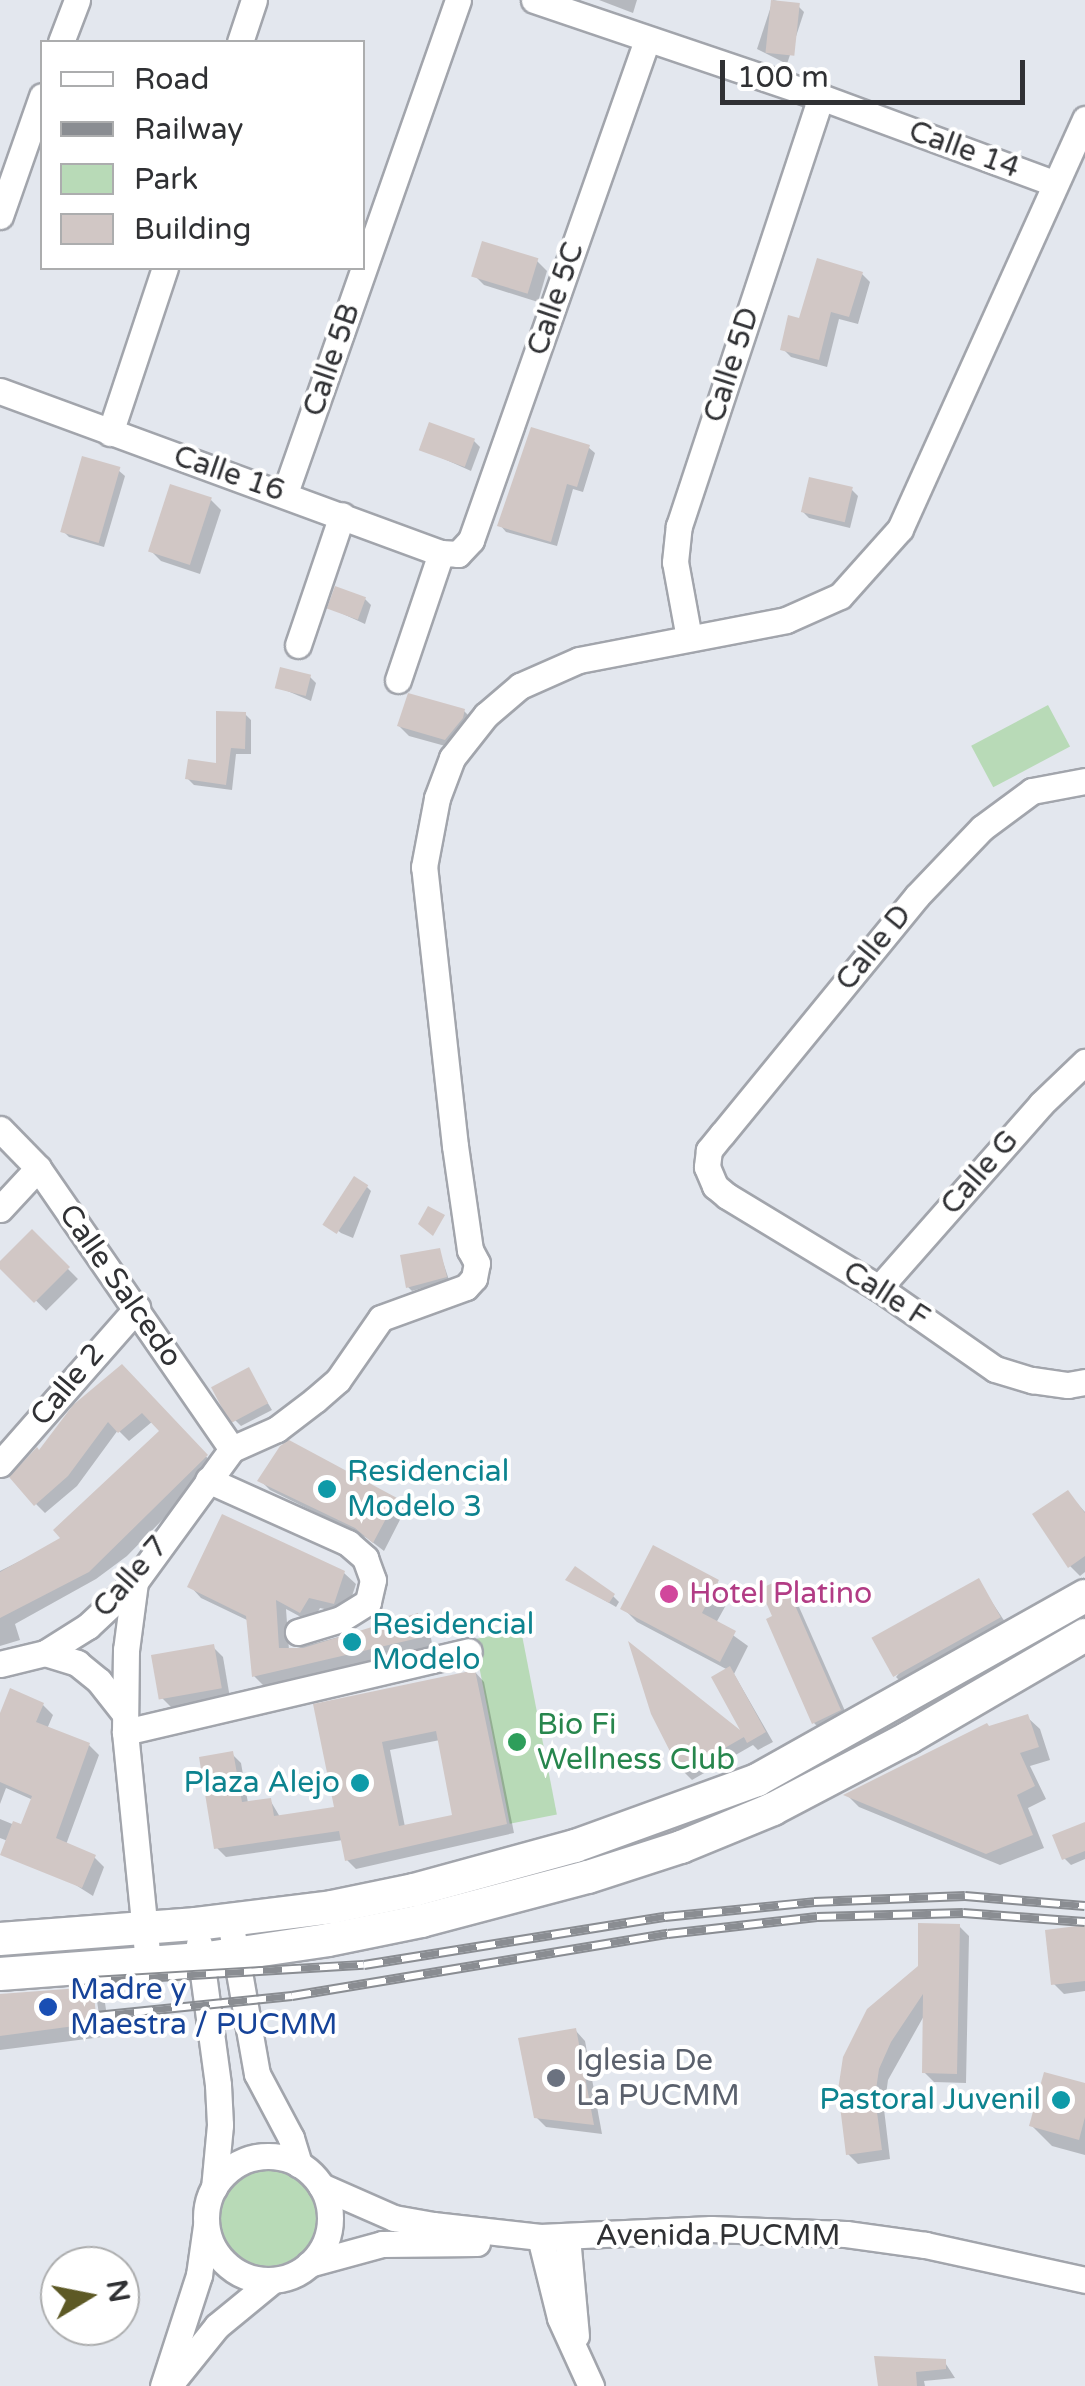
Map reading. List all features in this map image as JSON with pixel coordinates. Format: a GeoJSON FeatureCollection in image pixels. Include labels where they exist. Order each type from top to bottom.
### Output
{"type":"FeatureCollection","features":[{"type":"Feature","properties":{"kind":"main road"},"geometry":{"type":"LineString","coordinates":[[0,1939],[230,1920],[414,1890],[669,1816],[771,1773],[1085,1596]]}},
{"type":"Feature","properties":{"kind":"main road"},"geometry":{"type":"LineString","coordinates":[[0,1974],[201,1959],[421,1922],[681,1847],[773,1808],[908,1738],[1085,1634]]}},
{"type":"Feature","properties":{"kind":"street"},"geometry":{"type":"LineString","coordinates":[[63,40],[76,0]]}},
{"type":"Feature","properties":{"kind":"street"},"geometry":{"type":"LineString","coordinates":[[241,40],[254,0]]}},
{"type":"Feature","properties":{"kind":"street","name":"Calle 5B"},"geometry":{"type":"LineString","coordinates":[[365,265],[458,0]]}},
{"type":"Feature","properties":{"kind":"street","name":"Calle 14"},"geometry":{"type":"LineString","coordinates":[[534,0],[822,96],[1054,184]]}},
{"type":"Feature","properties":{"kind":"street","name":"Calle 5C"},"geometry":{"type":"LineString","coordinates":[[398,680],[450,553],[471,540],[647,40]]}},
{"type":"Feature","properties":{"kind":"street","name":"Calle 5D"},"geometry":{"type":"LineString","coordinates":[[689,638],[675,562],[679,526],[822,96]]}},
{"type":"Feature","properties":{"kind":"street"},"geometry":{"type":"LineString","coordinates":[[0,216],[40,102]]}},
{"type":"Feature","properties":{"kind":"street"},"geometry":{"type":"LineString","coordinates":[[232,1449],[277,1428],[338,1380],[381,1318],[466,1287],[476,1273],[455,1146],[424,867],[437,798],[452,758],[486,714],[520,686],[579,660],[786,620],[840,596],[900,529],[1085,119]]}},
{"type":"Feature","properties":{"kind":"street"},"geometry":{"type":"LineString","coordinates":[[110,433],[164,270]]}},
{"type":"Feature","properties":{"kind":"street","name":"Calle 5B"},"geometry":{"type":"LineString","coordinates":[[285,493],[363,270]]}},
{"type":"Feature","properties":{"kind":"street","name":"Calle 16"},"geometry":{"type":"LineString","coordinates":[[0,391],[450,553]]}},
{"type":"Feature","properties":{"kind":"street"},"geometry":{"type":"LineString","coordinates":[[298,645],[342,515]]}},
{"type":"Feature","properties":{"kind":"street","name":"Calle D"},"geometry":{"type":"LineString","coordinates":[[707,1167],[710,1150],[746,1104],[917,896],[982,828],[1032,791],[1085,781]]}},
{"type":"Feature","properties":{"kind":"street","name":"Calle G"},"geometry":{"type":"LineString","coordinates":[[879,1288],[1041,1104],[1085,1062]]}},
{"type":"Feature","properties":{"kind":"street","name":"Calle Salcedo"},"geometry":{"type":"LineString","coordinates":[[0,1129],[38,1168],[232,1449]]}},
{"type":"Feature","properties":{"kind":"street","name":"Calle F"},"geometry":{"type":"LineString","coordinates":[[707,1167],[715,1186],[727,1196],[879,1288],[995,1369],[1050,1383],[1085,1382]]}},
{"type":"Feature","properties":{"kind":"street"},"geometry":{"type":"LineString","coordinates":[[0,1209],[38,1168]]}},
{"type":"Feature","properties":{"kind":"street","name":"Calle 2"},"geometry":{"type":"LineString","coordinates":[[0,1464],[137,1308]]}},
{"type":"Feature","properties":{"kind":"street","name":"Calle 7"},"geometry":{"type":"LineString","coordinates":[[0,1664],[44,1653],[88,1626],[135,1582],[232,1449]]}},
{"type":"Feature","properties":{"kind":"street"},"geometry":{"type":"LineString","coordinates":[[208,1480],[348,1543],[365,1558],[373,1580],[368,1602],[342,1619],[298,1632]]}},
{"type":"Feature","properties":{"kind":"street"},"geometry":{"type":"LineString","coordinates":[[135,1582],[126,1650],[125,1723],[148,1962]]}},
{"type":"Feature","properties":{"kind":"street"},"geometry":{"type":"LineString","coordinates":[[125,1723],[469,1651]]}},
{"type":"Feature","properties":{"kind":"street"},"geometry":{"type":"LineString","coordinates":[[44,1653],[77,1663],[99,1681],[125,1723]]}},
{"type":"Feature","properties":{"kind":"street"},"geometry":{"type":"LineString","coordinates":[[166,2386],[218,2326],[274,2280],[310,2264],[329,2227],[328,2206],[321,2186],[300,2165],[291,2138],[257,2074],[230,1920]]}},
{"type":"Feature","properties":{"kind":"street"},"geometry":{"type":"LineString","coordinates":[[166,2386],[200,2275],[220,2125],[196,1924]]}},
{"type":"Feature","properties":{"kind":"street"},"geometry":{"type":"LineString","coordinates":[[214,2188],[242,2161],[262,2156],[300,2165]]}},
{"type":"Feature","properties":{"kind":"street","name":"Avenida PUCMM"},"geometry":{"type":"LineString","coordinates":[[321,2186],[394,2218],[500,2229],[533,2237]]}},
{"type":"Feature","properties":{"kind":"street"},"geometry":{"type":"LineString","coordinates":[[206,2226],[222,2260],[255,2279],[274,2280]]}},
{"type":"Feature","properties":{"kind":"street","name":"Avenida PUCMM"},"geometry":{"type":"LineString","coordinates":[[310,2264],[382,2244],[500,2243],[533,2237],[710,2229],[846,2234],[925,2245],[1085,2280]]}},
{"type":"Feature","properties":{"kind":"street"},"geometry":{"type":"LineString","coordinates":[[533,2237],[560,2318],[591,2386]]}},
{"type":"Feature","properties":{"kind":"street"},"geometry":{"type":"LineString","coordinates":[[567,2237],[576,2351]]}},
{"type":"Feature","properties":{"kind":"green space"},"geometry":{"type":"Polygon","coordinates":[[[1048,705],[1070,746],[993,787],[971,746],[1048,705]]]}},
{"type":"Feature","properties":{"kind":"green space","name":"Bio Fi Wellness Club"},"geometry":{"type":"Polygon","coordinates":[[[521,1630],[557,1815],[510,1824],[474,1639],[521,1630]]]}},
{"type":"Feature","properties":{"kind":"green space"},"geometry":{"type":"Polygon","coordinates":[[[268,2168],[287,2172],[303,2182],[313,2198],[317,2217],[313,2236],[303,2252],[287,2262],[268,2266],[249,2262],[233,2252],[223,2236],[219,2217],[223,2198],[233,2182],[249,2172],[268,2168]]]}},
{"type":"Feature","properties":{"kind":"building"},"geometry":{"type":"Polygon","coordinates":[[[771,0],[800,3],[794,56],[765,53],[771,0]]]}},
{"type":"Feature","properties":{"kind":"building"},"geometry":{"type":"Polygon","coordinates":[[[482,241],[538,258],[528,294],[471,276],[482,241]]]}},
{"type":"Feature","properties":{"kind":"building"},"geometry":{"type":"Polygon","coordinates":[[[817,258],[863,272],[849,317],[831,312],[819,360],[780,350],[788,315],[799,318],[817,258]]]}},
{"type":"Feature","properties":{"kind":"building"},"geometry":{"type":"Polygon","coordinates":[[[429,422],[475,439],[465,467],[419,450],[429,422]]]}},
{"type":"Feature","properties":{"kind":"building"},"geometry":{"type":"Polygon","coordinates":[[[531,427],[590,445],[577,487],[567,484],[551,542],[497,526],[531,427]]]}},
{"type":"Feature","properties":{"kind":"building"},"geometry":{"type":"Polygon","coordinates":[[[82,456],[120,467],[99,543],[60,532],[82,456]]]}},
{"type":"Feature","properties":{"kind":"building"},"geometry":{"type":"Polygon","coordinates":[[[809,477],[853,487],[845,522],[801,512],[809,477]]]}},
{"type":"Feature","properties":{"kind":"building"},"geometry":{"type":"Polygon","coordinates":[[[170,484],[212,498],[190,565],[148,552],[170,484]]]}},
{"type":"Feature","properties":{"kind":"building"},"geometry":{"type":"Polygon","coordinates":[[[335,586],[366,597],[358,620],[327,609],[335,586]]]}},
{"type":"Feature","properties":{"kind":"building"},"geometry":{"type":"Polygon","coordinates":[[[280,667],[311,675],[306,696],[275,688],[280,667]]]}},
{"type":"Feature","properties":{"kind":"building"},"geometry":{"type":"Polygon","coordinates":[[[408,693],[465,709],[463,718],[445,740],[397,726],[408,693]]]}},
{"type":"Feature","properties":{"kind":"building"},"geometry":{"type":"Polygon","coordinates":[[[216,711],[246,712],[245,749],[231,748],[226,785],[185,779],[188,759],[216,763],[216,711]]]}},
{"type":"Feature","properties":{"kind":"building"},"geometry":{"type":"Polygon","coordinates":[[[354,1176],[368,1185],[337,1234],[322,1225],[354,1176]]]}},
{"type":"Feature","properties":{"kind":"building"},"geometry":{"type":"Polygon","coordinates":[[[428,1206],[445,1215],[433,1236],[418,1224],[428,1206]]]}},
{"type":"Feature","properties":{"kind":"building"},"geometry":{"type":"Polygon","coordinates":[[[32,1229],[70,1267],[34,1303],[0,1269],[0,1261],[32,1229]]]}},
{"type":"Feature","properties":{"kind":"building"},"geometry":{"type":"Polygon","coordinates":[[[440,1248],[447,1277],[406,1288],[400,1255],[440,1248]]]}},
{"type":"Feature","properties":{"kind":"building"},"geometry":{"type":"Polygon","coordinates":[[[122,1364],[208,1455],[89,1572],[0,1618],[0,1572],[60,1538],[53,1530],[159,1431],[142,1413],[118,1433],[108,1422],[68,1476],[34,1506],[9,1477],[37,1447],[39,1450],[73,1405],[122,1364]]]}},
{"type":"Feature","properties":{"kind":"building"},"geometry":{"type":"Polygon","coordinates":[[[249,1367],[268,1403],[230,1423],[211,1387],[249,1367]]]}},
{"type":"Feature","properties":{"kind":"building","name":"Residencial Modelo 3"},"geometry":{"type":"Polygon","coordinates":[[[289,1440],[397,1498],[373,1543],[355,1528],[257,1481],[280,1446],[289,1440]]]}},
{"type":"Feature","properties":{"kind":"building"},"geometry":{"type":"Polygon","coordinates":[[[1068,1490],[1085,1513],[1085,1556],[1068,1568],[1032,1514],[1068,1490]]]}},
{"type":"Feature","properties":{"kind":"building"},"geometry":{"type":"Polygon","coordinates":[[[222,1514],[345,1571],[334,1604],[309,1598],[300,1613],[276,1600],[279,1648],[303,1648],[418,1613],[423,1637],[252,1677],[246,1616],[187,1587],[222,1514]]]}},
{"type":"Feature","properties":{"kind":"building","name":"Hotel Platino"},"geometry":{"type":"Polygon","coordinates":[[[653,1545],[719,1580],[702,1613],[736,1631],[720,1662],[620,1609],[653,1545]]]}},
{"type":"Feature","properties":{"kind":"building"},"geometry":{"type":"Polygon","coordinates":[[[575,1566],[615,1594],[609,1603],[565,1580],[575,1566]]]}},
{"type":"Feature","properties":{"kind":"building"},"geometry":{"type":"Polygon","coordinates":[[[783,1578],[841,1710],[812,1724],[766,1619],[772,1616],[760,1589],[783,1578]]]}},
{"type":"Feature","properties":{"kind":"building"},"geometry":{"type":"Polygon","coordinates":[[[979,1578],[1001,1617],[893,1677],[871,1638],[979,1578]]]}},
{"type":"Feature","properties":{"kind":"building"},"geometry":{"type":"Polygon","coordinates":[[[628,1641],[740,1730],[711,1677],[730,1666],[766,1732],[747,1743],[744,1737],[681,1773],[651,1714],[628,1641]]]}},
{"type":"Feature","properties":{"kind":"building"},"geometry":{"type":"Polygon","coordinates":[[[214,1644],[222,1688],[159,1699],[151,1655],[214,1644]]]}},
{"type":"Feature","properties":{"kind":"building","name":"Plaza Alejo"},"geometry":{"type":"Polygon","coordinates":[[[475,1670],[507,1824],[345,1861],[339,1831],[214,1849],[199,1757],[233,1751],[242,1802],[271,1798],[274,1816],[334,1807],[313,1704],[475,1670]],[[436,1731],[382,1742],[399,1826],[452,1815],[436,1731]]]}},
{"type":"Feature","properties":{"kind":"building"},"geometry":{"type":"Polygon","coordinates":[[[10,1688],[44,1703],[36,1722],[90,1743],[56,1838],[96,1855],[82,1888],[0,1855],[13,1821],[21,1824],[32,1796],[0,1782],[0,1713],[10,1688]]]}},
{"type":"Feature","properties":{"kind":"building"},"geometry":{"type":"Polygon","coordinates":[[[1028,1714],[1039,1747],[1020,1753],[1035,1786],[1017,1795],[1033,1835],[986,1854],[843,1795],[987,1723],[989,1726],[1028,1714]]]}},
{"type":"Feature","properties":{"kind":"building"},"geometry":{"type":"Polygon","coordinates":[[[1085,1822],[1085,1851],[1062,1860],[1052,1835],[1085,1822]]]}},
{"type":"Feature","properties":{"kind":"building"},"geometry":{"type":"Polygon","coordinates":[[[918,1923],[960,1924],[957,2074],[922,2073],[923,1994],[891,2042],[879,2069],[875,2097],[882,2150],[846,2155],[838,2090],[843,2057],[867,2009],[918,1966],[918,1923]]]}},
{"type":"Feature","properties":{"kind":"building"},"geometry":{"type":"Polygon","coordinates":[[[1085,1925],[1085,1981],[1051,1985],[1045,1930],[1085,1925]]]}},
{"type":"Feature","properties":{"kind":"building","name":"Madre y Maestra / PUCMM"},"geometry":{"type":"Polygon","coordinates":[[[93,1987],[97,2023],[0,2036],[0,1994],[93,1987]]]}},
{"type":"Feature","properties":{"kind":"building","name":"Iglesia De La PUCMM"},"geometry":{"type":"Polygon","coordinates":[[[576,2028],[594,2125],[534,2118],[518,2038],[576,2028]]]}},
{"type":"Feature","properties":{"kind":"building","name":"Pastoral Juvenil"},"geometry":{"type":"Polygon","coordinates":[[[1044,2072],[1085,2083],[1085,2117],[1079,2140],[1029,2126],[1044,2072]]]}},
{"type":"Feature","properties":{"kind":"building"},"geometry":{"type":"Polygon","coordinates":[[[874,2356],[946,2359],[946,2369],[916,2372],[917,2386],[878,2386],[874,2356]]]}},
{"type":"Feature","properties":{"kind":"railway"},"geometry":{"type":"LineString","coordinates":[[92,1981],[364,1965],[665,1917],[814,1902],[965,1896],[1085,1906]]}},
{"type":"Feature","properties":{"kind":"railway"},"geometry":{"type":"LineString","coordinates":[[96,2016],[292,1996],[668,1934],[817,1917],[963,1913],[1085,1922]]}},
{"type":"Feature","properties":{"kind":"place","name":"Residencial Modelo 3"},"geometry":{"type":"Point","coordinates":[327,1489]}},
{"type":"Feature","properties":{"kind":"place","name":"Hotel Platino"},"geometry":{"type":"Point","coordinates":[669,1594]}},
{"type":"Feature","properties":{"kind":"place","name":"Residencial Modelo"},"geometry":{"type":"Point","coordinates":[352,1642]}},
{"type":"Feature","properties":{"kind":"place","name":"Bio Fi Wellness Club"},"geometry":{"type":"Point","coordinates":[517,1742]}},
{"type":"Feature","properties":{"kind":"place","name":"Plaza Alejo"},"geometry":{"type":"Point","coordinates":[360,1783]}},
{"type":"Feature","properties":{"kind":"place","name":"Madre y Maestra / PUCMM"},"geometry":{"type":"Point","coordinates":[48,2007]}},
{"type":"Feature","properties":{"kind":"place","name":"Iglesia De La PUCMM"},"geometry":{"type":"Point","coordinates":[556,2078]}},
{"type":"Feature","properties":{"kind":"place","name":"Pastoral Juvenil"},"geometry":{"type":"Point","coordinates":[1061,2100]}}]}
